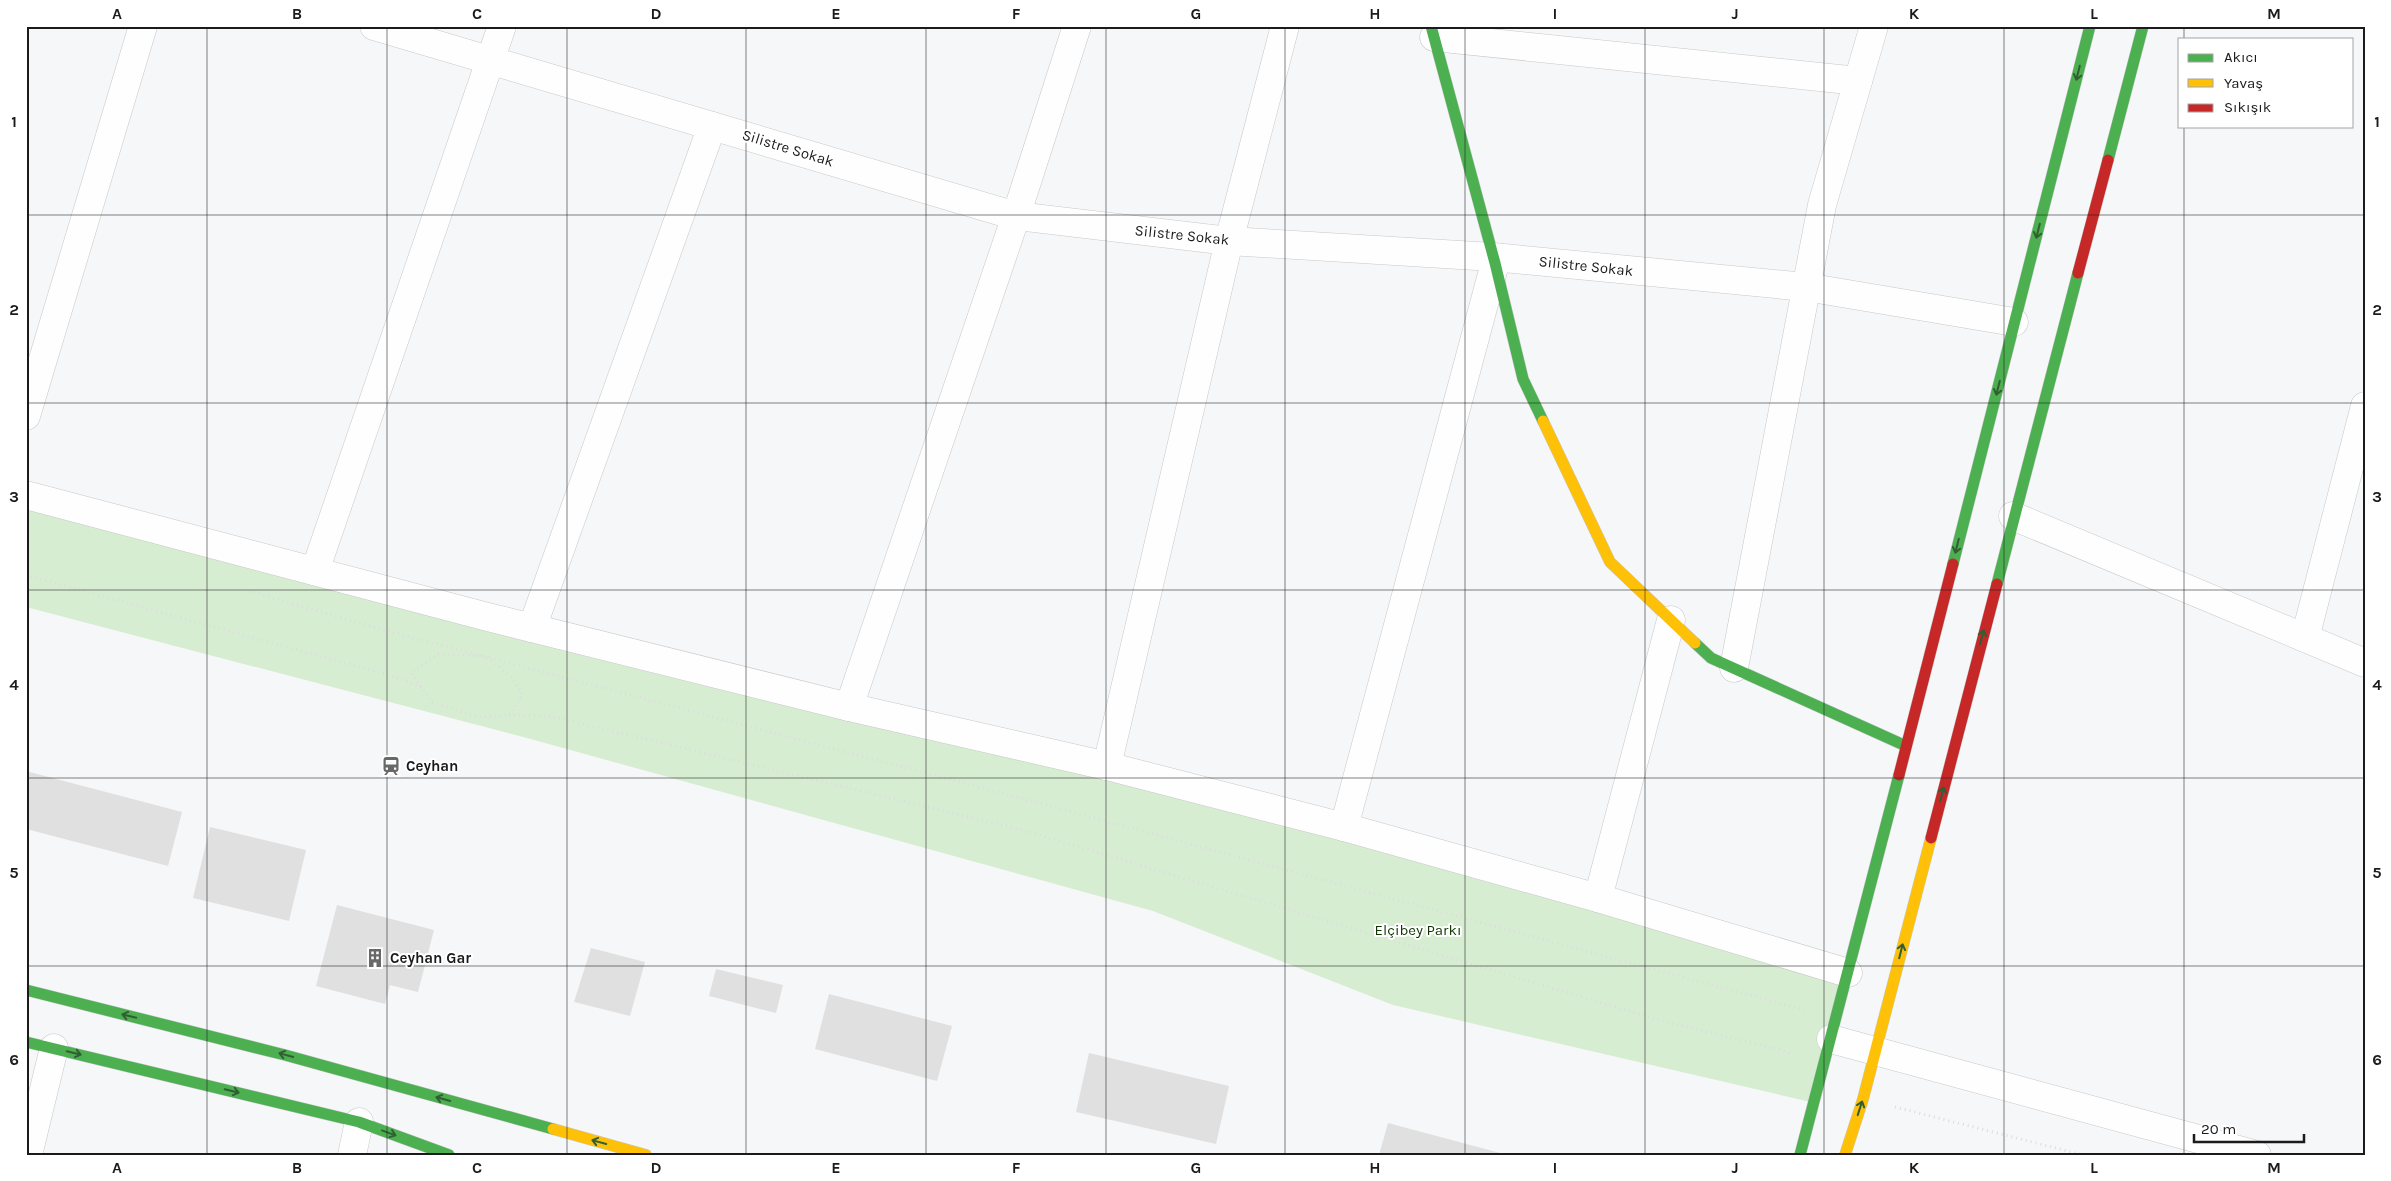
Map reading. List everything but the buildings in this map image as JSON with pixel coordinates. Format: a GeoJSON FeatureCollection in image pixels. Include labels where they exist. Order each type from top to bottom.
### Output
{"type":"FeatureCollection","features":[{"type":"Feature","properties":{"kind":"main road"},"geometry":{"type":"LineString","coordinates":[[1800,1155],[1834,1029],[2090,26]]}},
{"type":"Feature","properties":{"kind":"main road"},"geometry":{"type":"LineString","coordinates":[[1845,1155],[1863,1099],[2143,26]]}},
{"type":"Feature","properties":{"kind":"main road"},"geometry":{"type":"LineString","coordinates":[[1433,32],[1494,260],[1523,379],[1610,562],[1710,658],[1906,746]]}},
{"type":"Feature","properties":{"kind":"main road"},"geometry":{"type":"LineString","coordinates":[[26,990],[285,1055],[646,1155]]}},
{"type":"Feature","properties":{"kind":"main road"},"geometry":{"type":"LineString","coordinates":[[26,1042],[359,1122],[449,1155]]}},
{"type":"Feature","properties":{"kind":"street"},"geometry":{"type":"LineString","coordinates":[[26,416],[142,26]]}},
{"type":"Feature","properties":{"kind":"street","name":"Silistre Sokak"},"geometry":{"type":"LineString","coordinates":[[374,26],[1016,216],[1228,241],[1494,260],[1806,287],[2014,322]]}},
{"type":"Feature","properties":{"kind":"street"},"geometry":{"type":"LineString","coordinates":[[315,571],[502,26]]}},
{"type":"Feature","properties":{"kind":"street"},"geometry":{"type":"LineString","coordinates":[[849,707],[1016,216],[1077,26]]}},
{"type":"Feature","properties":{"kind":"street"},"geometry":{"type":"LineString","coordinates":[[1107,766],[1228,241],[1285,26]]}},
{"type":"Feature","properties":{"kind":"street"},"geometry":{"type":"LineString","coordinates":[[1734,668],[1822,205],[1874,26]]}},
{"type":"Feature","properties":{"kind":"street"},"geometry":{"type":"LineString","coordinates":[[1433,32],[1858,81]]}},
{"type":"Feature","properties":{"kind":"street"},"geometry":{"type":"LineString","coordinates":[[532,628],[712,126]]}},
{"type":"Feature","properties":{"kind":"street"},"geometry":{"type":"LineString","coordinates":[[1344,828],[1494,260]]}},
{"type":"Feature","properties":{"kind":"street"},"geometry":{"type":"LineString","coordinates":[[2305,638],[2365,406]]}},
{"type":"Feature","properties":{"kind":"street"},"geometry":{"type":"LineString","coordinates":[[26,495],[532,628],[849,707],[1107,766],[1344,828],[1598,898],[1848,973]]}},
{"type":"Feature","properties":{"kind":"street"},"geometry":{"type":"LineString","coordinates":[[2014,516],[2365,663]]}},
{"type":"Feature","properties":{"kind":"street"},"geometry":{"type":"LineString","coordinates":[[1598,898],[1670,620]]}},
{"type":"Feature","properties":{"kind":"street"},"geometry":{"type":"LineString","coordinates":[[1834,1029],[1875,1052],[2257,1155]]}},
{"type":"Feature","properties":{"kind":"street"},"geometry":{"type":"LineString","coordinates":[[28,1155],[54,1048]]}},
{"type":"Feature","properties":{"kind":"street"},"geometry":{"type":"LineString","coordinates":[[352,1155],[359,1122]]}},
{"type":"Feature","properties":{"kind":"path"},"geometry":{"type":"LineString","coordinates":[[26,575],[396,677],[422,688]]}},
{"type":"Feature","properties":{"kind":"path"},"geometry":{"type":"LineString","coordinates":[[242,589],[384,630],[1673,973],[1834,1029]]}},
{"type":"Feature","properties":{"kind":"path"},"geometry":{"type":"LineString","coordinates":[[509,715],[523,695],[511,677],[486,656],[438,654],[411,673],[432,702],[477,717],[509,715],[550,716],[1019,829],[1659,1020],[1778,1049],[1824,1067]]}},
{"type":"Feature","properties":{"kind":"path"},"geometry":{"type":"LineString","coordinates":[[1863,1099],[2083,1155]]}},
{"type":"Feature","properties":{"kind":"green space","name":"Elçibey Parkı"},"geometry":{"type":"Polygon","coordinates":[[[26,495],[1848,973],[1815,1103],[1393,1005],[1153,911],[527,738],[26,607],[26,495]]]}},
{"type":"Feature","properties":{"kind":"traffic: fast"},"geometry":{"type":"LineString","coordinates":[[1431,26],[1495,263],[1523,379],[1543,421]]}},
{"type":"Feature","properties":{"kind":"traffic: fast"},"geometry":{"type":"LineString","coordinates":[[1953,564],[2090,26]]}},
{"type":"Feature","properties":{"kind":"traffic: fast"},"geometry":{"type":"LineString","coordinates":[[2108,160],[2143,26]]}},
{"type":"Feature","properties":{"kind":"traffic: fast"},"geometry":{"type":"LineString","coordinates":[[1997,584],[2078,273]]}},
{"type":"Feature","properties":{"kind":"traffic: fast"},"geometry":{"type":"LineString","coordinates":[[1695,643],[1711,658],[1906,746]]}},
{"type":"Feature","properties":{"kind":"traffic: fast"},"geometry":{"type":"LineString","coordinates":[[1800,1155],[1899,775]]}},
{"type":"Feature","properties":{"kind":"traffic: fast"},"geometry":{"type":"LineString","coordinates":[[26,990],[285,1055],[553,1129]]}},
{"type":"Feature","properties":{"kind":"traffic: fast"},"geometry":{"type":"LineString","coordinates":[[26,1042],[359,1122],[449,1155]]}},
{"type":"Feature","properties":{"kind":"traffic: slow"},"geometry":{"type":"LineString","coordinates":[[1543,421],[1610,562],[1695,643]]}},
{"type":"Feature","properties":{"kind":"traffic: slow"},"geometry":{"type":"LineString","coordinates":[[1845,1155],[1863,1099],[1931,838]]}},
{"type":"Feature","properties":{"kind":"traffic: slow"},"geometry":{"type":"LineString","coordinates":[[553,1129],[646,1155]]}},
{"type":"Feature","properties":{"kind":"traffic: jam"},"geometry":{"type":"LineString","coordinates":[[2078,273],[2108,160]]}},
{"type":"Feature","properties":{"kind":"traffic: jam"},"geometry":{"type":"LineString","coordinates":[[1899,775],[1953,564]]}},
{"type":"Feature","properties":{"kind":"traffic: jam"},"geometry":{"type":"LineString","coordinates":[[1931,838],[1997,584]]}},
{"type":"Feature","properties":{"kind":"place","name":"Ceyhan"},"geometry":{"type":"Point","coordinates":[391,766]}},
{"type":"Feature","properties":{"kind":"place","name":"Ceyhan Gar"},"geometry":{"type":"Point","coordinates":[375,958]}}]}
